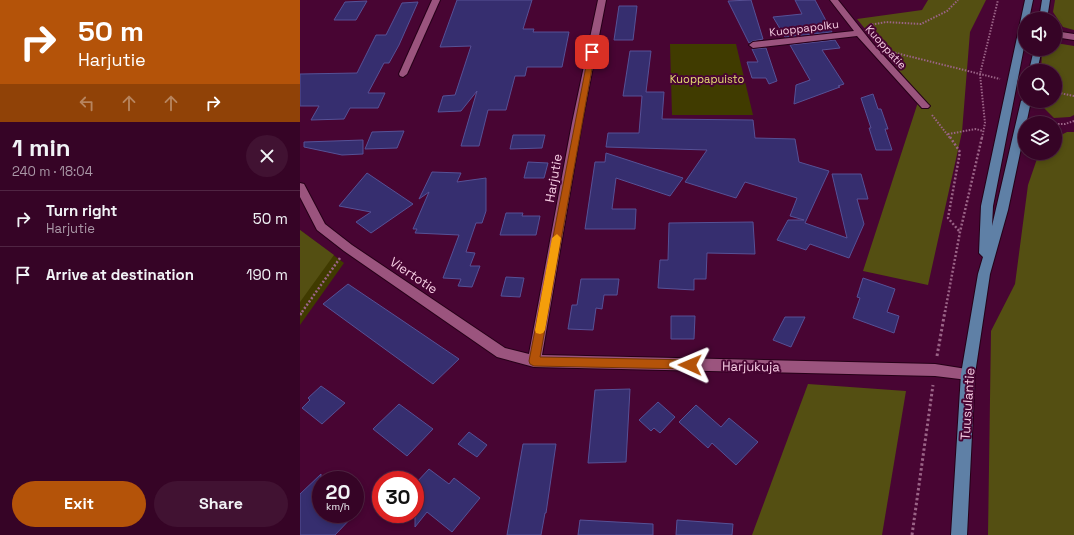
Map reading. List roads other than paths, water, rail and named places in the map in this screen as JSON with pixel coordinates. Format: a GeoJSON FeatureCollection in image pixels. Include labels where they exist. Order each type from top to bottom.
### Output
{"type":"FeatureCollection","features":[{"type":"Feature","properties":{"kind":"main road","name":"Tuusulantie"},"geometry":{"type":"LineString","coordinates":[[1027,12],[1029,0]]}},
{"type":"Feature","properties":{"kind":"main road"},"geometry":{"type":"LineString","coordinates":[[1045,12],[1046,0]]}},
{"type":"Feature","properties":{"kind":"main road","name":"Tuusulantie"},"geometry":{"type":"LineString","coordinates":[[959,535],[968,374],[984,274],[987,206],[1018,56]]}},
{"type":"Feature","properties":{"kind":"main road","name":"Tuusulantie"},"geometry":{"type":"LineString","coordinates":[[984,274],[1002,210],[1024,108]]}},
{"type":"Feature","properties":{"kind":"street"},"geometry":{"type":"LineString","coordinates":[[403,74],[436,0]]}},
{"type":"Feature","properties":{"kind":"street","name":"Harjutie"},"geometry":{"type":"LineString","coordinates":[[534,361],[577,123],[602,0]]}},
{"type":"Feature","properties":{"kind":"street","name":"Kuoppatie"},"geometry":{"type":"LineString","coordinates":[[834,0],[856,30],[925,106]]}},
{"type":"Feature","properties":{"kind":"street","name":"Kuoppapolku"},"geometry":{"type":"LineString","coordinates":[[753,46],[856,30]]}},
{"type":"Feature","properties":{"kind":"street"},"geometry":{"type":"LineString","coordinates":[[1062,35],[1074,37]]}},
{"type":"Feature","properties":{"kind":"street","name":"Viertotie"},"geometry":{"type":"LineString","coordinates":[[300,187],[321,227],[348,248],[502,353],[534,361]]}},
{"type":"Feature","properties":{"kind":"street","name":"Harjukuja"},"geometry":{"type":"LineString","coordinates":[[534,361],[935,370],[968,374]]}},
{"type":"Feature","properties":{"kind":"park label","name":"Kuoppapuisto"},"geometry":{"type":"Point","coordinates":[707,79]}}]}
